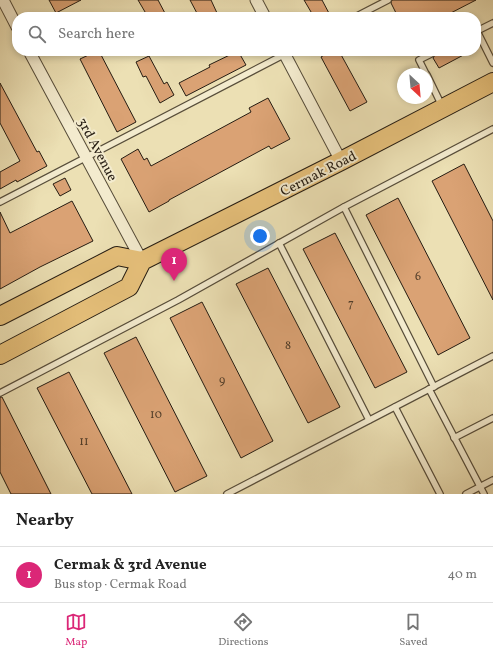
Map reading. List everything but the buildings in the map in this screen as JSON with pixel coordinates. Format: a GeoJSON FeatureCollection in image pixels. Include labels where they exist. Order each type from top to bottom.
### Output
{"type":"FeatureCollection","features":[{"type":"Feature","properties":{"kind":"main road","name":"Cermak Road"},"geometry":{"type":"LineString","coordinates":[[142,261],[341,161],[493,82]]}},
{"type":"Feature","properties":{"kind":"main road"},"geometry":{"type":"LineString","coordinates":[[0,316],[117,256],[142,261],[129,287],[0,355]]}},
{"type":"Feature","properties":{"kind":"street"},"geometry":{"type":"LineString","coordinates":[[3,0],[12,17]]}},
{"type":"Feature","properties":{"kind":"street"},"geometry":{"type":"LineString","coordinates":[[256,0],[262,12]]}},
{"type":"Feature","properties":{"kind":"street","name":"3rd Avenue"},"geometry":{"type":"LineString","coordinates":[[33,56],[85,157],[142,261]]}},
{"type":"Feature","properties":{"kind":"street"},"geometry":{"type":"LineString","coordinates":[[288,56],[341,161]]}},
{"type":"Feature","properties":{"kind":"lane"},"geometry":{"type":"LineString","coordinates":[[365,12],[388,0]]}},
{"type":"Feature","properties":{"kind":"lane"},"geometry":{"type":"LineString","coordinates":[[481,29],[493,23]]}},
{"type":"Feature","properties":{"kind":"lane"},"geometry":{"type":"LineString","coordinates":[[481,40],[493,63]]}},
{"type":"Feature","properties":{"kind":"lane"},"geometry":{"type":"LineString","coordinates":[[0,202],[278,56]]}},
{"type":"Feature","properties":{"kind":"lane"},"geometry":{"type":"LineString","coordinates":[[424,68],[419,60],[427,56]]}},
{"type":"Feature","properties":{"kind":"lane"},"geometry":{"type":"LineString","coordinates":[[433,87],[443,108]]}},
{"type":"Feature","properties":{"kind":"lane"},"geometry":{"type":"LineString","coordinates":[[0,393],[178,300],[279,243],[493,129]]}},
{"type":"Feature","properties":{"kind":"lane"},"geometry":{"type":"LineString","coordinates":[[344,208],[454,438],[484,494]]}},
{"type":"Feature","properties":{"kind":"lane"},"geometry":{"type":"LineString","coordinates":[[279,243],[369,420]]}},
{"type":"Feature","properties":{"kind":"lane"},"geometry":{"type":"LineString","coordinates":[[227,494],[493,356]]}},
{"type":"Feature","properties":{"kind":"lane"},"geometry":{"type":"LineString","coordinates":[[395,407],[440,494]]}},
{"type":"Feature","properties":{"kind":"lane"},"geometry":{"type":"LineString","coordinates":[[454,438],[493,418]]}},
{"type":"Feature","properties":{"kind":"lane"},"geometry":{"type":"LineString","coordinates":[[466,494],[493,480]]}},
{"type":"Feature","properties":{"kind":"place","name":"Cermak & 3rd Avenue"},"geometry":{"type":"Point","coordinates":[174,281]}}]}
